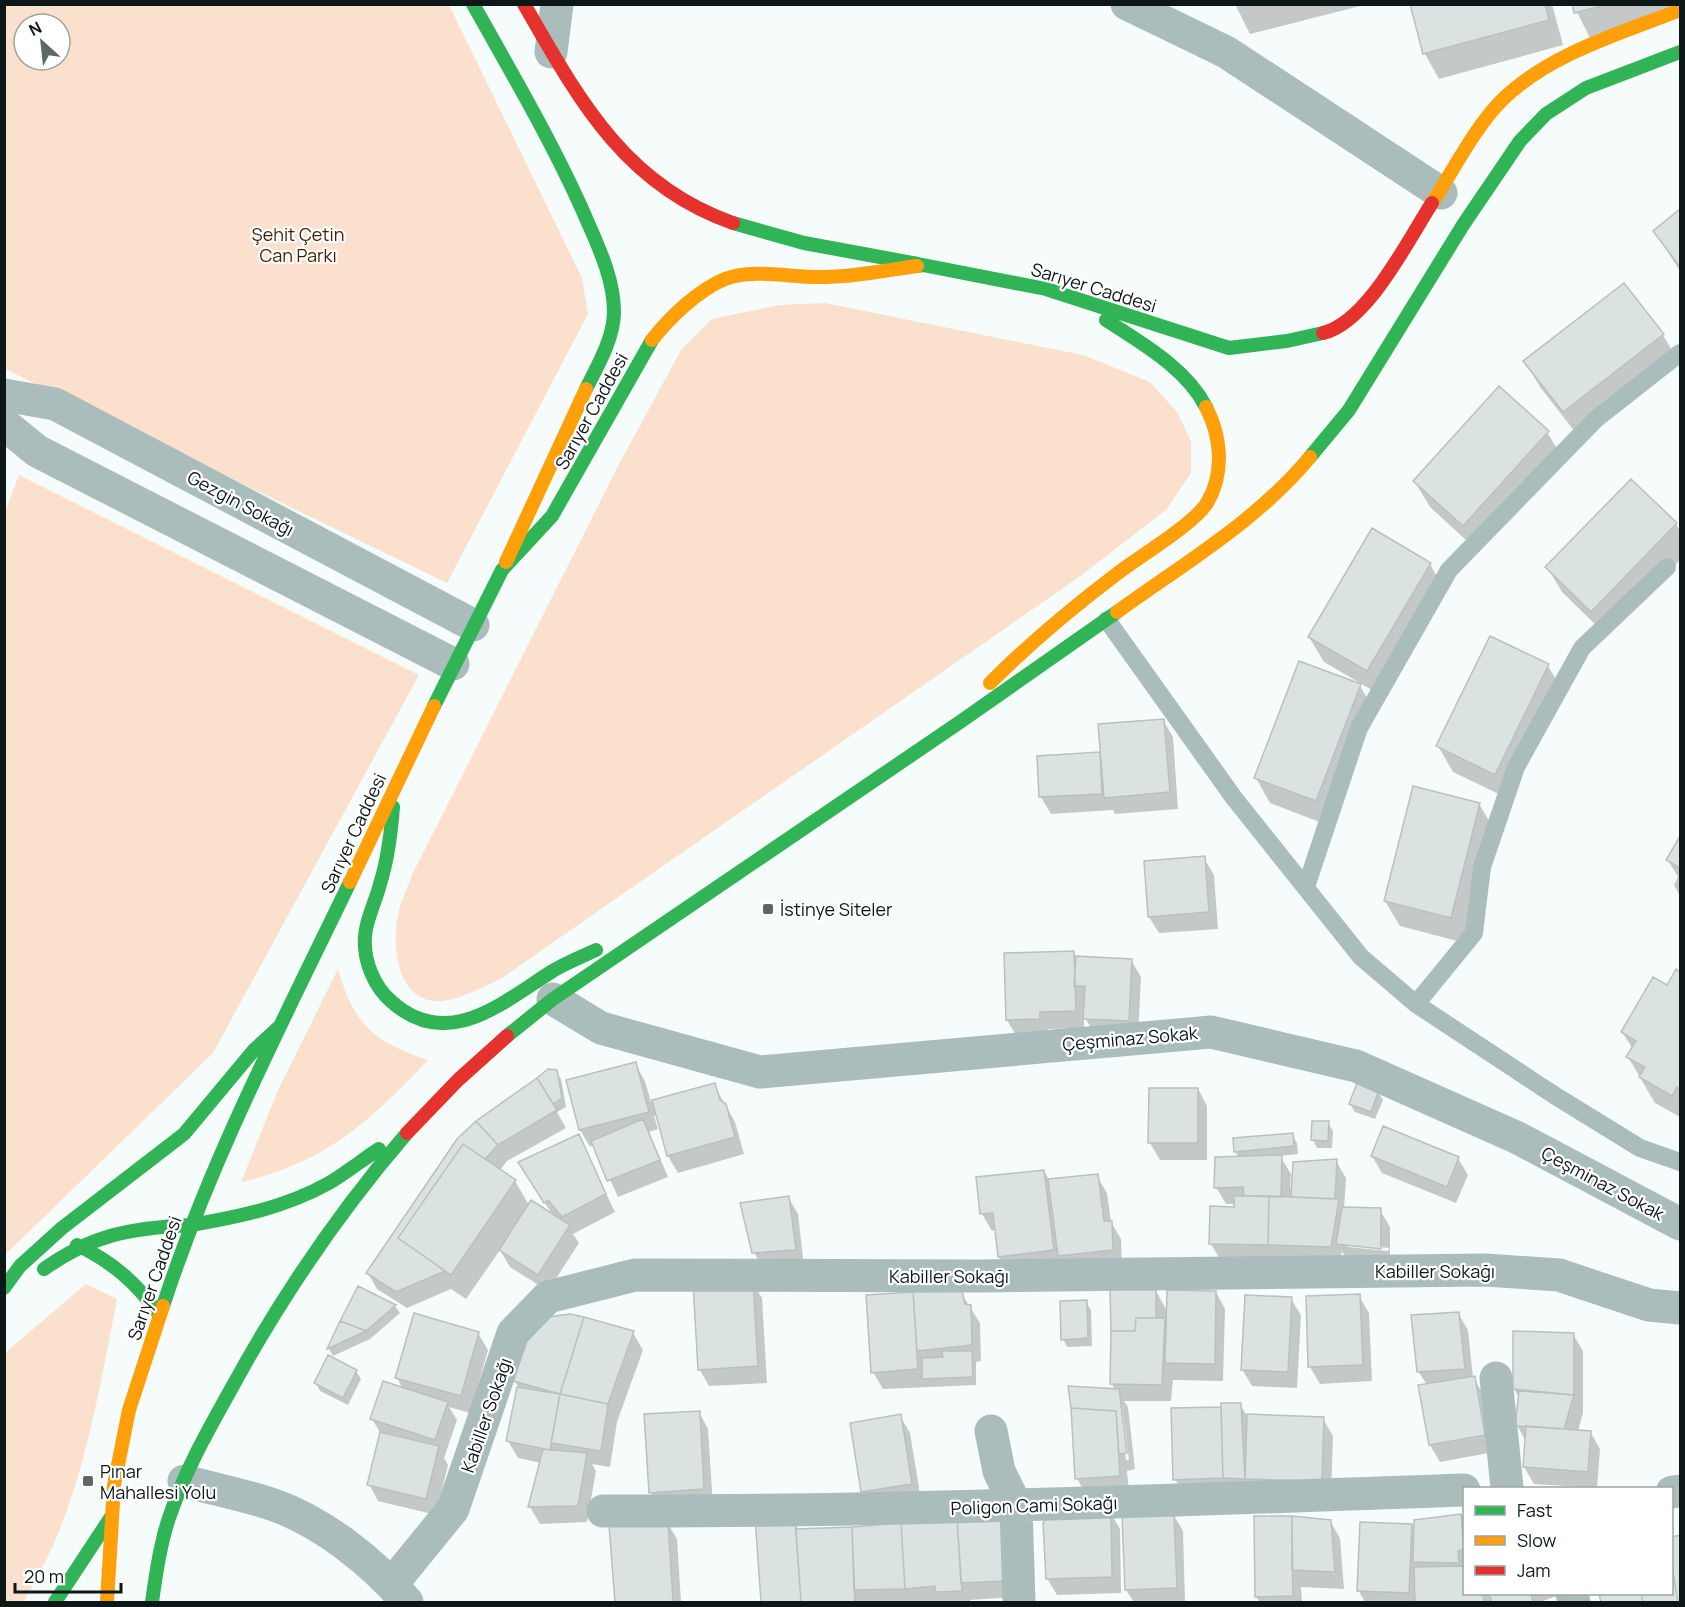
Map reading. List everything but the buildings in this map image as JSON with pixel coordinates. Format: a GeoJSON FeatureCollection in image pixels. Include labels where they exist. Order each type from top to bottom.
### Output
{"type":"FeatureCollection","features":[{"type":"Feature","properties":{"kind":"main road"},"geometry":{"type":"LineString","coordinates":[[473,4],[551,141],[600,250],[612,288],[614,315],[606,345],[592,377],[502,570]]}},
{"type":"Feature","properties":{"kind":"main road"},"geometry":{"type":"LineString","coordinates":[[524,4],[551,52],[595,120],[631,162],[674,196],[750,231],[810,245],[923,265]]}},
{"type":"Feature","properties":{"kind":"main road","name":"Sarıyer Caddesi"},"geometry":{"type":"LineString","coordinates":[[106,1602],[114,1485],[129,1410],[159,1314],[191,1225],[282,1023],[472,625],[502,570],[552,516],[598,438],[646,348],[673,313],[694,297],[725,279],[761,274],[813,277],[864,274],[923,265],[1046,289],[1229,348],[1287,341],[1327,332],[1345,323],[1376,290],[1501,100],[1523,82],[1599,42],[1680,10]]}},
{"type":"Feature","properties":{"kind":"main road"},"geometry":{"type":"LineString","coordinates":[[152,1602],[163,1538],[184,1482],[206,1435],[275,1308],[344,1207],[410,1127],[520,1023],[646,934],[1107,621],[1238,526],[1296,474],[1349,410],[1482,197],[1520,141],[1546,114],[1586,88],[1680,52]]}},
{"type":"Feature","properties":{"kind":"main road"},"geometry":{"type":"LineString","coordinates":[[960,722],[981,693],[1016,656],[1101,586],[1199,514],[1212,495],[1219,469],[1220,441],[1212,415],[1188,381],[1129,335],[1100,316],[1046,289]]}},
{"type":"Feature","properties":{"kind":"main road"},"geometry":{"type":"LineString","coordinates":[[394,787],[390,850],[365,938],[368,962],[376,987],[393,1005],[414,1019],[444,1026],[476,1018],[496,1009],[555,970],[601,947],[646,934]]}},
{"type":"Feature","properties":{"kind":"main road"},"geometry":{"type":"LineString","coordinates":[[4,1288],[20,1266],[62,1228],[184,1134],[254,1050],[282,1023]]}},
{"type":"Feature","properties":{"kind":"main road"},"geometry":{"type":"LineString","coordinates":[[4,1293],[28,1281],[77,1245],[128,1229],[191,1225],[260,1210],[294,1199],[328,1184],[410,1127]]}},
{"type":"Feature","properties":{"kind":"main road"},"geometry":{"type":"LineString","coordinates":[[77,1245],[118,1265],[140,1287],[159,1314]]}},
{"type":"Feature","properties":{"kind":"main road"},"geometry":{"type":"LineString","coordinates":[[55,1602],[111,1517]]}},
{"type":"Feature","properties":{"kind":"main road"},"geometry":{"type":"LineString","coordinates":[[145,1559],[163,1538]]}},
{"type":"Feature","properties":{"kind":"main road"},"geometry":{"type":"LineString","coordinates":[[106,1602],[124,1584]]}},
{"type":"Feature","properties":{"kind":"street"},"geometry":{"type":"LineString","coordinates":[[551,52],[557,4]]}},
{"type":"Feature","properties":{"kind":"street"},"geometry":{"type":"LineString","coordinates":[[1127,4],[1226,52],[1441,193]]}},
{"type":"Feature","properties":{"kind":"street","name":"Gezgin Sokağı"},"geometry":{"type":"LineString","coordinates":[[4,395],[55,404],[472,625]]}},
{"type":"Feature","properties":{"kind":"street"},"geometry":{"type":"LineString","coordinates":[[4,424],[37,451],[453,664]]}},
{"type":"Feature","properties":{"kind":"street","name":"Çeşminaz Sokak"},"geometry":{"type":"LineString","coordinates":[[554,999],[601,1028],[759,1072],[1211,1032],[1356,1066],[1518,1138],[1680,1224]]}},
{"type":"Feature","properties":{"kind":"street","name":"Kabiller Sokağı"},"geometry":{"type":"LineString","coordinates":[[400,1593],[453,1509],[513,1334],[548,1297],[635,1275],[980,1276],[1485,1270],[1559,1275],[1649,1305],[1680,1308]]}},
{"type":"Feature","properties":{"kind":"street"},"geometry":{"type":"LineString","coordinates":[[1496,1378],[1507,1487]]}},
{"type":"Feature","properties":{"kind":"street"},"geometry":{"type":"LineString","coordinates":[[991,1431],[999,1471],[1016,1506],[1019,1602]]}},
{"type":"Feature","properties":{"kind":"street"},"geometry":{"type":"LineString","coordinates":[[184,1482],[275,1505],[336,1537],[400,1593]]}},
{"type":"Feature","properties":{"kind":"street","name":"Poligon Cami Sokağı"},"geometry":{"type":"LineString","coordinates":[[603,1511],[752,1512],[1016,1506],[1463,1490]]}},
{"type":"Feature","properties":{"kind":"lane"},"geometry":{"type":"LineString","coordinates":[[1306,887],[1359,728],[1449,570],[1596,418],[1680,352]]}},
{"type":"Feature","properties":{"kind":"lane"},"geometry":{"type":"LineString","coordinates":[[1416,1004],[1474,933],[1482,867],[1516,767],[1582,648],[1667,567]]}},
{"type":"Feature","properties":{"kind":"lane"},"geometry":{"type":"LineString","coordinates":[[1107,621],[1234,798],[1360,957],[1416,1004],[1554,1095],[1640,1148],[1680,1162]]}},
{"type":"Feature","properties":{"kind":"green space","name":"Şehit Çetin Can Parkı"},"geometry":{"type":"Polygon","coordinates":[[[4,5],[449,5],[582,278],[588,314],[447,583],[5,369],[4,5]]]}},
{"type":"Feature","properties":{"kind":"green space"},"geometry":{"type":"Polygon","coordinates":[[[825,303],[1083,355],[1150,382],[1177,412],[1191,441],[1191,473],[1166,510],[1079,577],[499,980],[446,1001],[428,1000],[417,994],[408,986],[402,975],[396,949],[399,910],[412,875],[618,466],[681,350],[712,319],[779,305],[825,303]]]}},
{"type":"Feature","properties":{"kind":"green space"},"geometry":{"type":"Polygon","coordinates":[[[19,475],[419,675],[213,1053],[5,1255],[4,515],[19,475]]]}},
{"type":"Feature","properties":{"kind":"green space"},"geometry":{"type":"Polygon","coordinates":[[[338,969],[351,1004],[369,1029],[393,1046],[428,1060],[386,1102],[345,1137],[298,1164],[241,1182],[278,1090],[338,969]]]}},
{"type":"Feature","properties":{"kind":"green space"},"geometry":{"type":"Polygon","coordinates":[[[86,1284],[117,1299],[84,1455],[73,1494],[43,1567],[23,1602],[5,1602],[5,1353],[86,1284]]]}},
{"type":"Feature","properties":{"kind":"traffic: fast"},"geometry":{"type":"LineString","coordinates":[[473,4],[557,157],[608,272],[613,299],[613,322],[604,352],[586,389]]}},
{"type":"Feature","properties":{"kind":"traffic: fast"},"geometry":{"type":"LineString","coordinates":[[1310,457],[1349,410],[1463,225],[1520,141],[1546,114],[1586,88],[1680,52]]}},
{"type":"Feature","properties":{"kind":"traffic: fast"},"geometry":{"type":"LineString","coordinates":[[733,223],[804,243],[918,264]]}},
{"type":"Feature","properties":{"kind":"traffic: fast"},"geometry":{"type":"LineString","coordinates":[[917,266],[923,265],[1046,289],[1229,348],[1287,341],[1323,333]]}},
{"type":"Feature","properties":{"kind":"traffic: fast"},"geometry":{"type":"LineString","coordinates":[[1106,320],[1148,347],[1175,368],[1187,380],[1206,407]]}},
{"type":"Feature","properties":{"kind":"traffic: fast"},"geometry":{"type":"LineString","coordinates":[[434,706],[502,570],[552,516],[652,340]]}},
{"type":"Feature","properties":{"kind":"traffic: fast"},"geometry":{"type":"LineString","coordinates":[[507,1036],[553,999],[960,722],[1117,612]]}},
{"type":"Feature","properties":{"kind":"traffic: fast"},"geometry":{"type":"LineString","coordinates":[[393,807],[383,875],[365,936],[366,954],[371,972],[380,989],[392,1002],[413,1016],[433,1022],[453,1022],[473,1017],[513,997],[567,963],[596,950]]}},
{"type":"Feature","properties":{"kind":"traffic: fast"},"geometry":{"type":"LineString","coordinates":[[163,1306],[203,1197],[249,1091],[350,882]]}},
{"type":"Feature","properties":{"kind":"traffic: fast"},"geometry":{"type":"LineString","coordinates":[[4,1288],[20,1266],[62,1228],[184,1134],[254,1050],[279,1027]]}},
{"type":"Feature","properties":{"kind":"traffic: fast"},"geometry":{"type":"LineString","coordinates":[[152,1602],[169,1518],[189,1469],[213,1422],[269,1323],[311,1258],[357,1194],[407,1133]]}},
{"type":"Feature","properties":{"kind":"traffic: fast"},"geometry":{"type":"LineString","coordinates":[[191,1225],[244,1215],[296,1199],[329,1183],[379,1149]]}},
{"type":"Feature","properties":{"kind":"traffic: fast"},"geometry":{"type":"LineString","coordinates":[[44,1269],[96,1240],[131,1231],[191,1225]]}},
{"type":"Feature","properties":{"kind":"traffic: fast"},"geometry":{"type":"LineString","coordinates":[[77,1245],[123,1274],[159,1314]]}},
{"type":"Feature","properties":{"kind":"traffic: fast"},"geometry":{"type":"LineString","coordinates":[[55,1602],[111,1517]]}},
{"type":"Feature","properties":{"kind":"traffic: slow"},"geometry":{"type":"LineString","coordinates":[[1432,203],[1483,123],[1502,100],[1521,84],[1541,70],[1586,47],[1680,10]]}},
{"type":"Feature","properties":{"kind":"traffic: slow"},"geometry":{"type":"LineString","coordinates":[[652,340],[675,314],[695,297],[715,284],[735,276],[746,274],[838,276],[917,266]]}},
{"type":"Feature","properties":{"kind":"traffic: slow"},"geometry":{"type":"LineString","coordinates":[[506,562],[586,389]]}},
{"type":"Feature","properties":{"kind":"traffic: slow"},"geometry":{"type":"LineString","coordinates":[[990,683],[1068,612],[1179,530],[1207,503],[1217,479],[1219,455],[1215,430],[1206,407]]}},
{"type":"Feature","properties":{"kind":"traffic: slow"},"geometry":{"type":"LineString","coordinates":[[1117,612],[1243,522],[1289,480],[1310,457]]}},
{"type":"Feature","properties":{"kind":"traffic: slow"},"geometry":{"type":"LineString","coordinates":[[350,882],[434,706]]}},
{"type":"Feature","properties":{"kind":"traffic: slow"},"geometry":{"type":"LineString","coordinates":[[107,1602],[114,1485],[129,1410],[163,1306]]}},
{"type":"Feature","properties":{"kind":"traffic: jam"},"geometry":{"type":"LineString","coordinates":[[524,4],[585,105],[633,162],[662,186],[695,207],[733,223]]}},
{"type":"Feature","properties":{"kind":"traffic: jam"},"geometry":{"type":"LineString","coordinates":[[1323,333],[1340,326],[1371,297],[1432,203]]}},
{"type":"Feature","properties":{"kind":"traffic: jam"},"geometry":{"type":"LineString","coordinates":[[407,1133],[458,1080],[507,1036]]}},
{"type":"Feature","properties":{"kind":"place","name":"İstinye Siteler"},"geometry":{"type":"Point","coordinates":[768,909]}},
{"type":"Feature","properties":{"kind":"place","name":"Pınar Mahallesi Yolu"},"geometry":{"type":"Point","coordinates":[88,1481]}}]}
